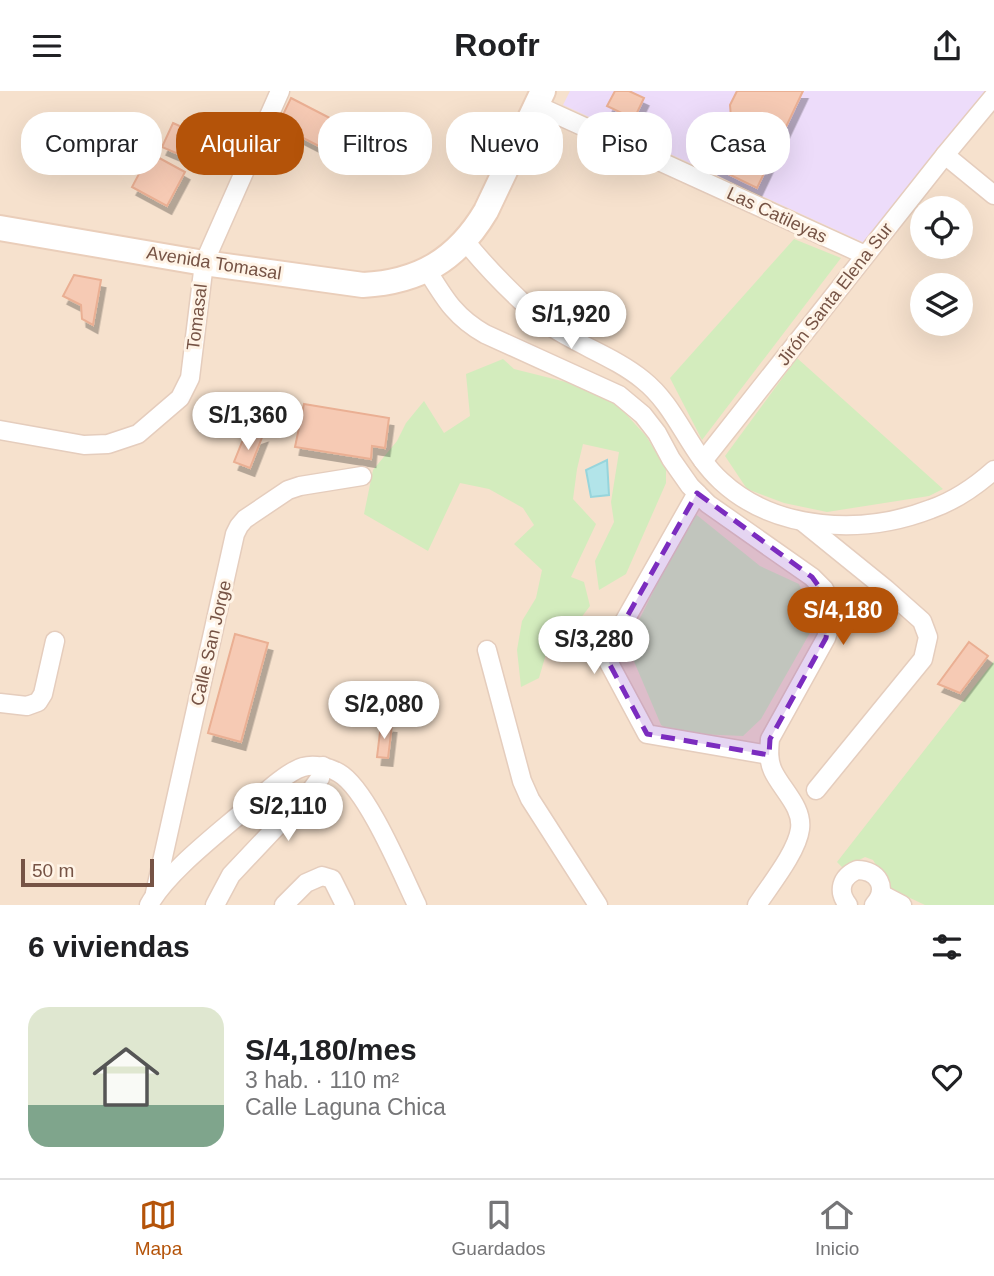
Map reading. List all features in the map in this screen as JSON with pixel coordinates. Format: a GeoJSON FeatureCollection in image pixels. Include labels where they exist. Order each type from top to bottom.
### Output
{"type":"FeatureCollection","features":[{"type":"Feature","properties":{"kind":"street","name":"Tomasal"},"geometry":{"type":"LineString","coordinates":[[0,430],[84,445],[108,444],[138,434],[180,398],[190,378],[204,263],[281,91]]}},
{"type":"Feature","properties":{"kind":"street","name":"Jirón Santa Elena Sur"},"geometry":{"type":"LineString","coordinates":[[703,461],[994,96]]}},
{"type":"Feature","properties":{"kind":"street","name":"Avenida Tomasal"},"geometry":{"type":"LineString","coordinates":[[0,228],[204,263],[363,285],[405,279],[427,270],[447,257],[476,227],[539,98]]}},
{"type":"Feature","properties":{"kind":"street","name":"Las Catileyas"},"geometry":{"type":"LineString","coordinates":[[539,98],[865,255]]}},
{"type":"Feature","properties":{"kind":"street"},"geometry":{"type":"LineString","coordinates":[[945,155],[994,195]]}},
{"type":"Feature","properties":{"kind":"street"},"geometry":{"type":"LineString","coordinates":[[464,241],[485,267],[546,324],[643,379],[663,399],[703,461],[721,481],[748,501],[774,513],[803,522],[843,525],[876,523],[933,509],[959,495],[994,470]]}},
{"type":"Feature","properties":{"kind":"street"},"geometry":{"type":"LineString","coordinates":[[427,270],[447,302],[468,325],[596,383],[632,404],[657,433],[690,486],[708,504],[813,577],[824,589],[831,603],[832,619],[826,638],[770,739],[769,755],[773,771],[795,806],[800,828],[795,847],[757,905]]}},
{"type":"Feature","properties":{"kind":"street","name":"Calle San Jorge"},"geometry":{"type":"LineString","coordinates":[[152,899],[235,534],[245,519],[288,490],[362,476]]}},
{"type":"Feature","properties":{"kind":"street"},"geometry":{"type":"LineString","coordinates":[[697,493],[620,629],[609,663],[647,733],[769,755]]}},
{"type":"Feature","properties":{"kind":"street"},"geometry":{"type":"LineString","coordinates":[[803,522],[922,621],[928,637],[923,659],[816,790]]}},
{"type":"Feature","properties":{"kind":"street"},"geometry":{"type":"LineString","coordinates":[[0,703],[27,706],[38,702],[43,694],[55,642]]}},
{"type":"Feature","properties":{"kind":"street"},"geometry":{"type":"LineString","coordinates":[[487,650],[522,781],[530,799],[598,905]]}},
{"type":"Feature","properties":{"kind":"street"},"geometry":{"type":"LineString","coordinates":[[152,899],[207,842],[287,775],[303,767],[323,766],[341,773],[358,790],[380,828],[417,905]]}},
{"type":"Feature","properties":{"kind":"street"},"geometry":{"type":"LineString","coordinates":[[215,905],[231,875],[312,789],[320,778],[323,766]]}},
{"type":"Feature","properties":{"kind":"street"},"geometry":{"type":"LineString","coordinates":[[848,905],[842,895],[842,883],[857,870],[870,872],[879,881],[877,900],[902,905]]}},
{"type":"Feature","properties":{"kind":"street"},"geometry":{"type":"LineString","coordinates":[[285,905],[306,883],[321,876],[331,879],[345,905]]}},
{"type":"Feature","properties":{"kind":"highlighted area"},"geometry":{"type":"Polygon","coordinates":[[[697,493],[812,577],[831,603],[826,638],[770,739],[769,755],[647,734],[609,663],[620,629],[697,493]]]}},
{"type":"Feature","properties":{"kind":"shaded area"},"geometry":{"type":"Polygon","coordinates":[[[0,91],[994,91],[994,905],[0,905],[0,91]]]}},
{"type":"Feature","properties":{"kind":"shaded area"},"geometry":{"type":"Polygon","coordinates":[[[570,91],[992,91],[869,245],[716,175],[790,175],[790,112],[686,112],[686,161],[672,155],[672,112],[578,112],[563,105],[570,91]]]}},
{"type":"Feature","properties":{"kind":"green space"},"geometry":{"type":"Polygon","coordinates":[[[794,239],[841,258],[702,440],[670,378],[794,239]]]}},
{"type":"Feature","properties":{"kind":"green space"},"geometry":{"type":"Polygon","coordinates":[[[797,358],[943,489],[929,496],[827,512],[784,503],[747,489],[725,456],[797,358]]]}},
{"type":"Feature","properties":{"kind":"green space"},"geometry":{"type":"Polygon","coordinates":[[[503,359],[514,369],[570,383],[614,401],[646,436],[666,468],[666,483],[626,574],[599,590],[595,561],[614,522],[611,502],[619,452],[583,444],[573,499],[596,524],[571,577],[584,582],[590,606],[571,631],[548,647],[539,678],[521,687],[517,650],[522,621],[536,598],[542,570],[514,544],[534,525],[523,508],[489,489],[460,483],[428,551],[364,514],[373,470],[424,401],[444,433],[470,416],[466,374],[503,359]]]}},
{"type":"Feature","properties":{"kind":"green space"},"geometry":{"type":"Polygon","coordinates":[[[693,512],[760,566],[799,584],[812,614],[811,631],[761,719],[743,736],[673,733],[661,725],[633,659],[638,622],[693,512]]]}},
{"type":"Feature","properties":{"kind":"green space"},"geometry":{"type":"Polygon","coordinates":[[[994,661],[994,905],[925,905],[891,889],[873,860],[865,857],[843,868],[837,862],[994,661]]]}},
{"type":"Feature","properties":{"kind":"water"},"geometry":{"type":"Polygon","coordinates":[[[607,460],[609,495],[591,497],[586,470],[607,460]]]}},
{"type":"Feature","properties":{"kind":"building"},"geometry":{"type":"Polygon","coordinates":[[[615,91],[629,91],[644,98],[637,112],[619,112],[607,106],[615,91]]]}},
{"type":"Feature","properties":{"kind":"building"},"geometry":{"type":"Polygon","coordinates":[[[737,91],[803,91],[790,118],[790,112],[731,112],[730,105],[737,91]]]}},
{"type":"Feature","properties":{"kind":"building"},"geometry":{"type":"Polygon","coordinates":[[[291,98],[318,112],[318,146],[304,138],[304,112],[284,112],[291,98]]]}},
{"type":"Feature","properties":{"kind":"building"},"geometry":{"type":"Polygon","coordinates":[[[173,123],[176,124],[176,153],[162,147],[173,123]]]}},
{"type":"Feature","properties":{"kind":"building"},"geometry":{"type":"Polygon","coordinates":[[[162,160],[176,167],[176,175],[183,175],[167,206],[132,187],[138,175],[162,175],[162,160]]]}},
{"type":"Feature","properties":{"kind":"building"},"geometry":{"type":"Polygon","coordinates":[[[730,175],[763,175],[757,188],[730,175]]]}},
{"type":"Feature","properties":{"kind":"building"},"geometry":{"type":"Polygon","coordinates":[[[74,275],[101,280],[93,325],[82,319],[81,305],[63,296],[74,275]]]}},
{"type":"Feature","properties":{"kind":"building"},"geometry":{"type":"Polygon","coordinates":[[[304,404],[389,418],[385,448],[372,446],[371,459],[295,447],[304,404]]]}},
{"type":"Feature","properties":{"kind":"building"},"geometry":{"type":"Polygon","coordinates":[[[263,435],[250,468],[234,462],[242,442],[263,435]]]}},
{"type":"Feature","properties":{"kind":"building"},"geometry":{"type":"Polygon","coordinates":[[[235,634],[268,643],[241,742],[208,733],[235,634]]]}},
{"type":"Feature","properties":{"kind":"building"},"geometry":{"type":"Polygon","coordinates":[[[969,642],[988,656],[960,693],[938,684],[969,642]]]}},
{"type":"Feature","properties":{"kind":"building"},"geometry":{"type":"Polygon","coordinates":[[[381,724],[392,725],[388,758],[377,757],[381,724]]]}}]}
